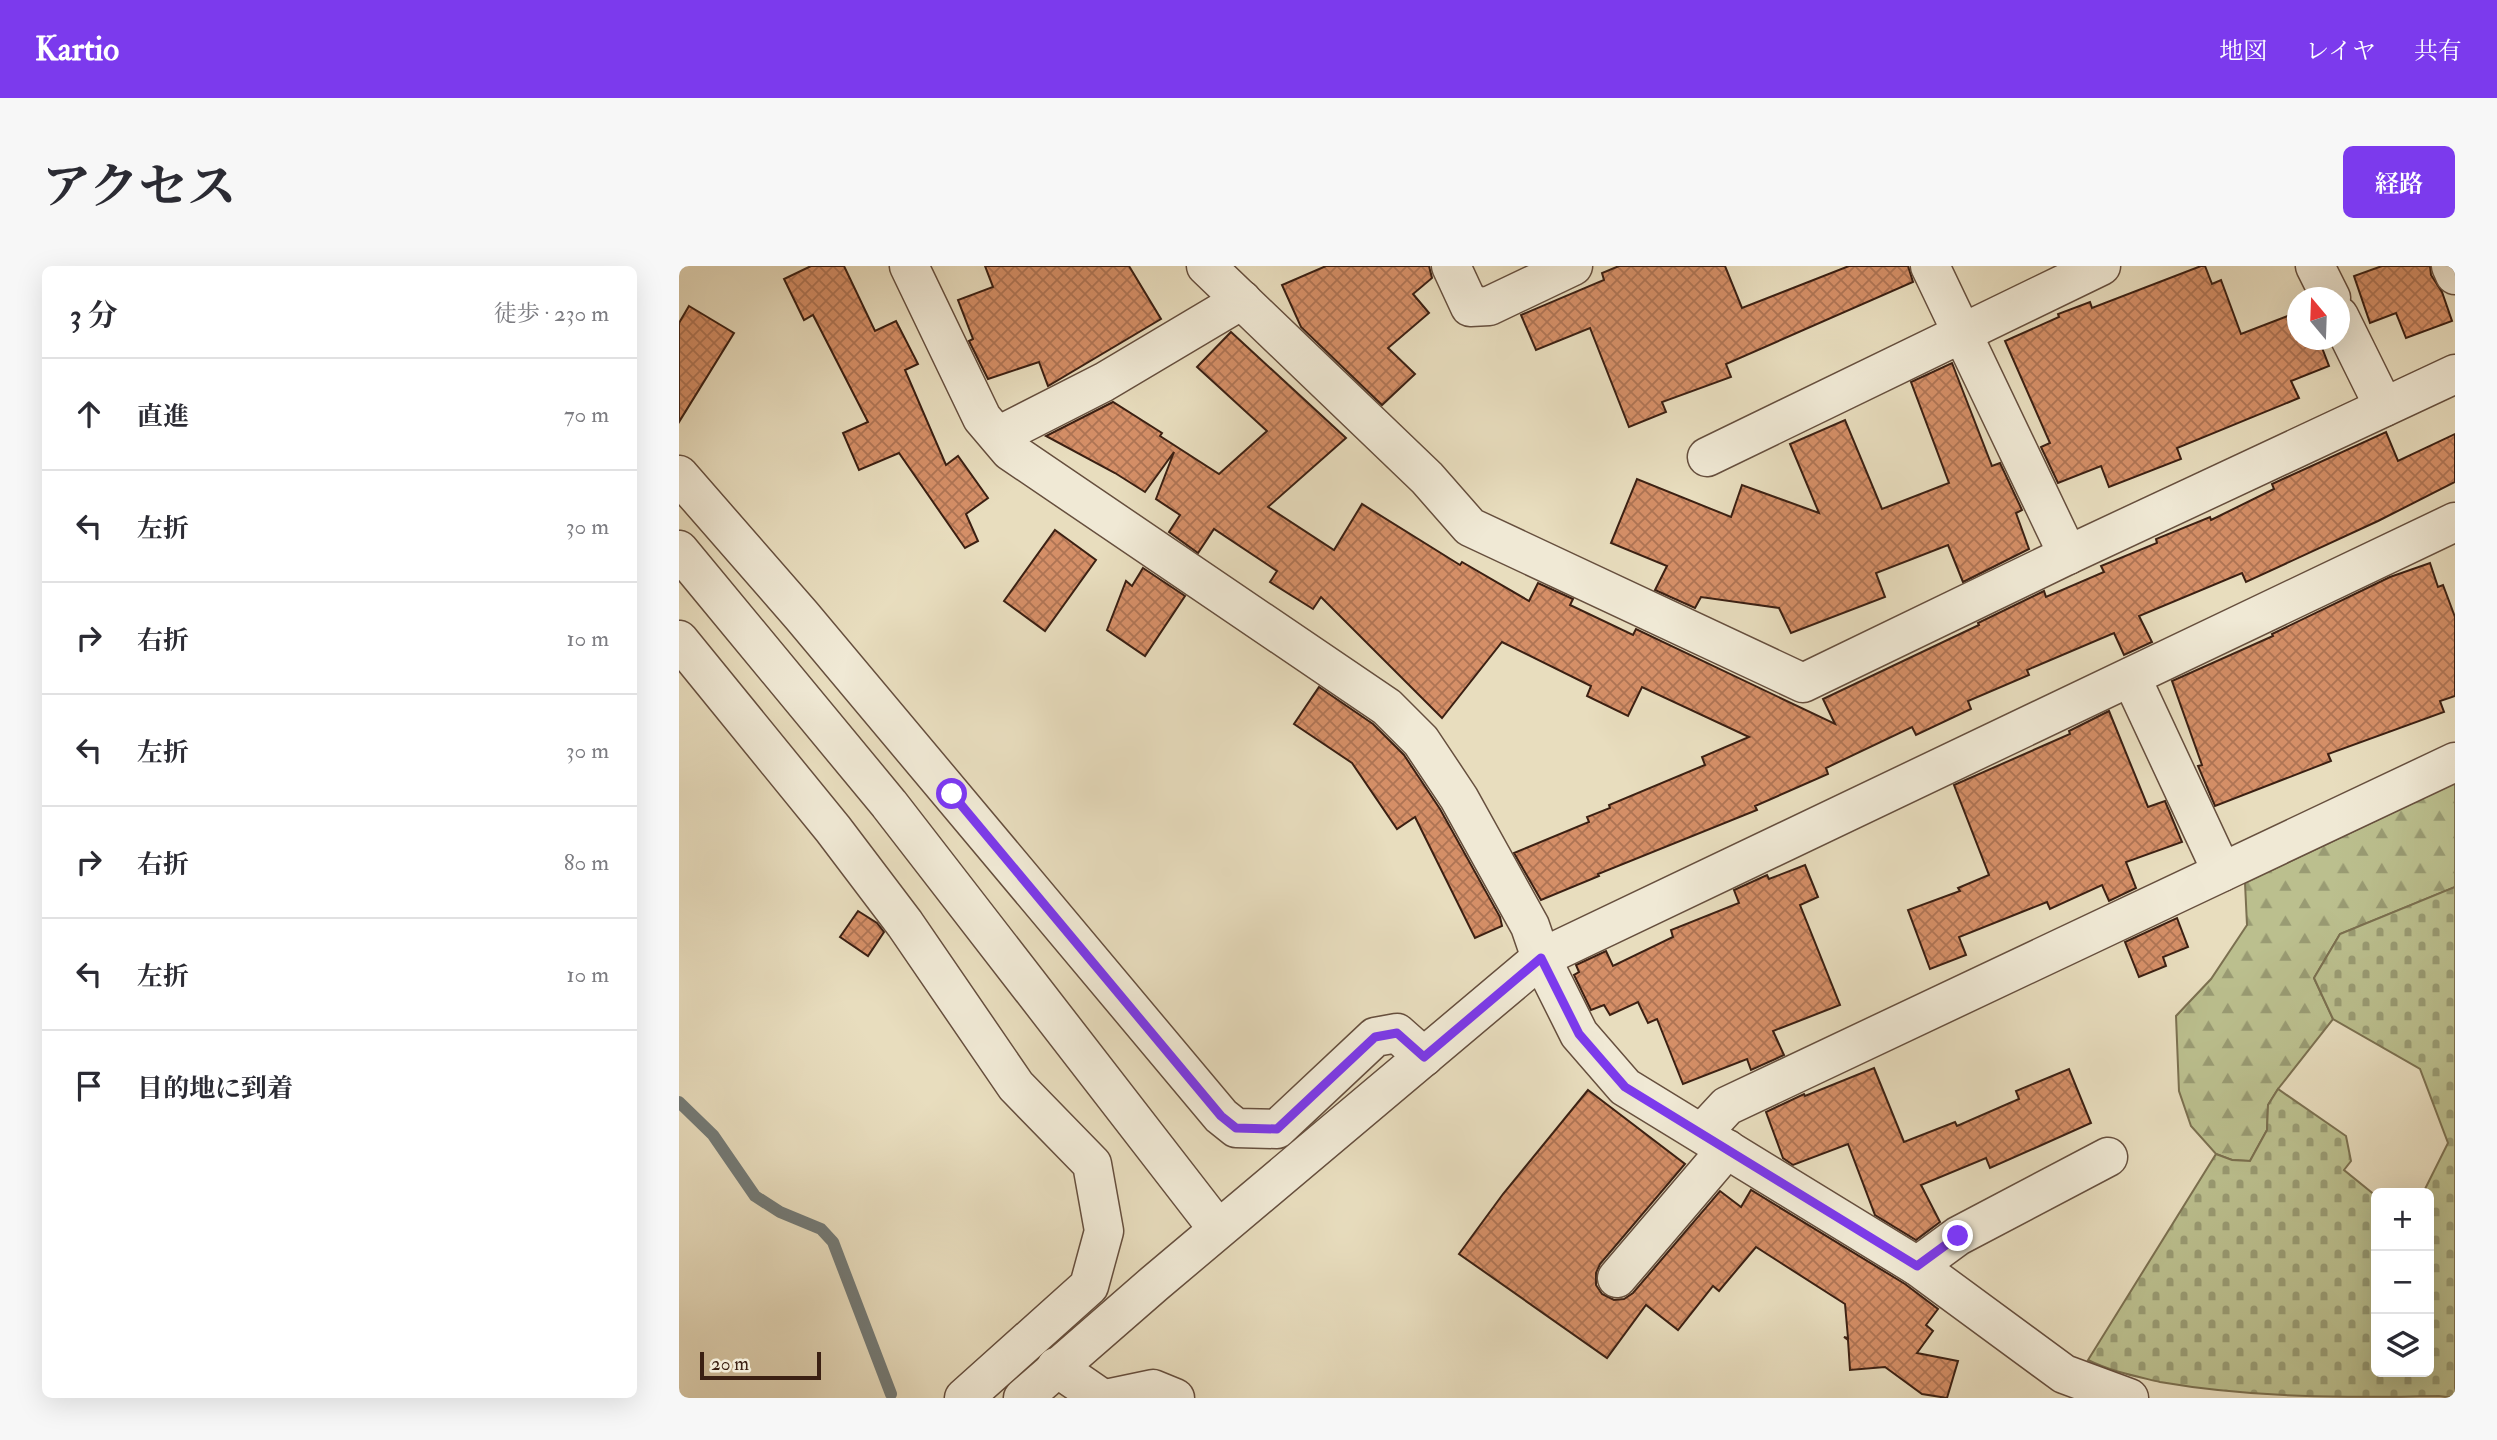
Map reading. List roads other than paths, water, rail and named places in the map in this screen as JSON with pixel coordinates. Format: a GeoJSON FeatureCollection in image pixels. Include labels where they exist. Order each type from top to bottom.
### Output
{"type":"FeatureCollection","features":[{"type":"Feature","properties":{"kind":"street"},"geometry":{"type":"LineString","coordinates":[[909,266],[982,418],[1010,451],[1387,707],[1421,741],[1459,798],[1530,926],[1541,958],[1579,1034],[1625,1087],[1917,1266],[2064,1374],[2129,1398]]}},
{"type":"Feature","properties":{"kind":"street"},"geometry":{"type":"LineString","coordinates":[[1206,266],[1427,478],[1470,527],[1803,682],[2455,374]]}},
{"type":"Feature","properties":{"kind":"street"},"geometry":{"type":"LineString","coordinates":[[1451,266],[1470,307],[1489,306],[1573,266]]}},
{"type":"Feature","properties":{"kind":"street"},"geometry":{"type":"LineString","coordinates":[[1930,266],[2068,555]]}},
{"type":"Feature","properties":{"kind":"street"},"geometry":{"type":"LineString","coordinates":[[1707,457],[2101,266]]}},
{"type":"Feature","properties":{"kind":"street"},"geometry":{"type":"LineString","coordinates":[[2315,266],[2326,287]]}},
{"type":"Feature","properties":{"kind":"street"},"geometry":{"type":"LineString","coordinates":[[2451,266],[2455,275]]}},
{"type":"Feature","properties":{"kind":"street"},"geometry":{"type":"LineString","coordinates":[[998,436],[1104,382],[1242,300]]}},
{"type":"Feature","properties":{"kind":"street"},"geometry":{"type":"LineString","coordinates":[[2350,337],[2384,407]]}},
{"type":"Feature","properties":{"kind":"street"},"geometry":{"type":"LineString","coordinates":[[679,474],[838,658],[1221,1116],[1236,1128],[1277,1129],[1375,1037],[1397,1033],[1424,1057]]}},
{"type":"Feature","properties":{"kind":"street"},"geometry":{"type":"LineString","coordinates":[[1023,1398],[1056,1367],[1541,958],[2455,523]]}},
{"type":"Feature","properties":{"kind":"street"},"geometry":{"type":"LineString","coordinates":[[679,550],[889,804],[1219,1229]]}},
{"type":"Feature","properties":{"kind":"street"},"geometry":{"type":"LineString","coordinates":[[679,640],[833,829],[905,924],[1016,1086],[1092,1164],[1104,1231],[1089,1286],[964,1398]]}},
{"type":"Feature","properties":{"kind":"street"},"geometry":{"type":"LineString","coordinates":[[2131,677],[2223,872]]}},
{"type":"Feature","properties":{"kind":"street"},"geometry":{"type":"LineString","coordinates":[[1617,1278],[1715,1141],[1727,1106],[2455,762]]}},
{"type":"Feature","properties":{"kind":"street"},"geometry":{"type":"LineString","coordinates":[[1917,1266],[1958,1236],[2108,1157]]}},
{"type":"Feature","properties":{"kind":"street"},"geometry":{"type":"LineString","coordinates":[[1056,1367],[1101,1398]]}},
{"type":"Feature","properties":{"kind":"street"},"geometry":{"type":"LineString","coordinates":[[1109,1398],[1153,1389],[1175,1398]]}},
{"type":"Feature","properties":{"kind":"waterway"},"geometry":{"type":"LineString","coordinates":[[679,1102],[713,1135],[755,1196],[780,1212],[821,1229],[833,1242],[891,1394]]}}]}
